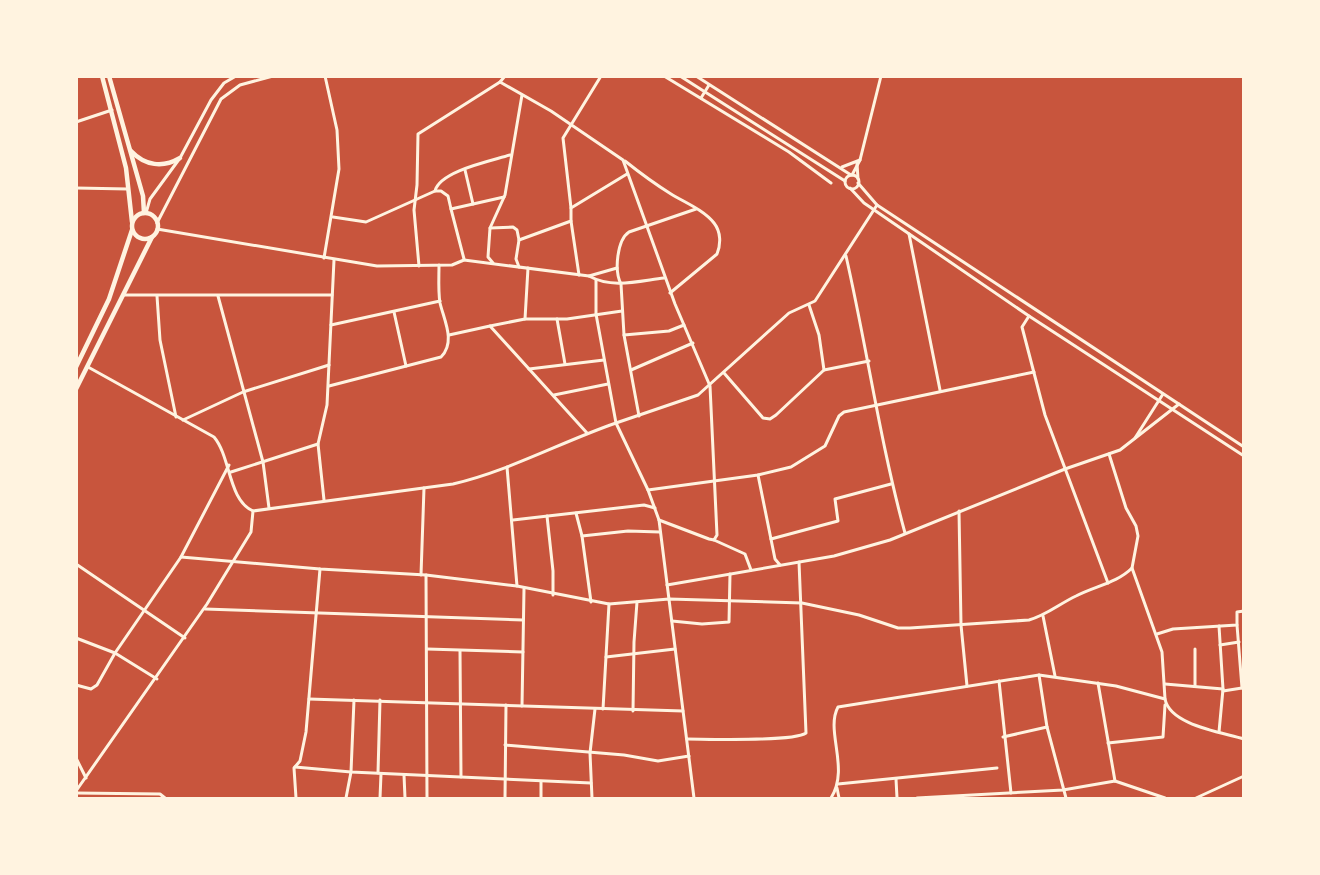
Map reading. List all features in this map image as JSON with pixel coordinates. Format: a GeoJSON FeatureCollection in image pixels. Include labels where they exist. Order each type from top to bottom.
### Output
{"type":"FeatureCollection","features":[{"type":"Feature","properties":{"kind":"main road"},"geometry":{"type":"LineString","coordinates":[[76,367],[109,299],[132,230],[124,159],[102,76]]}},
{"type":"Feature","properties":{"kind":"main road"},"geometry":{"type":"LineString","coordinates":[[109,76],[143,196],[145,213]]}},
{"type":"Feature","properties":{"kind":"main road"},"geometry":{"type":"LineString","coordinates":[[131,151],[141,160],[154,164],[168,164],[180,158]]}},
{"type":"Feature","properties":{"kind":"main road"},"geometry":{"type":"LineString","coordinates":[[76,389],[157,229],[153,216],[145,213],[136,215],[132,222]]}},
{"type":"Feature","properties":{"kind":"main road"},"geometry":{"type":"LineString","coordinates":[[132,230],[140,238],[152,237]]}},
{"type":"Feature","properties":{"kind":"street"},"geometry":{"type":"LineString","coordinates":[[145,213],[152,195],[180,158],[211,100],[224,83],[236,76]]}},
{"type":"Feature","properties":{"kind":"street"},"geometry":{"type":"LineString","coordinates":[[157,223],[221,99],[240,85],[273,76]]}},
{"type":"Feature","properties":{"kind":"street"},"geometry":{"type":"LineString","coordinates":[[419,266],[414,227],[418,134],[500,82],[504,76]]}},
{"type":"Feature","properties":{"kind":"street"},"geometry":{"type":"LineString","coordinates":[[579,274],[562,140],[601,76]]}},
{"type":"Feature","properties":{"kind":"street"},"geometry":{"type":"LineString","coordinates":[[664,76],[789,152],[831,183]]}},
{"type":"Feature","properties":{"kind":"street"},"geometry":{"type":"LineString","coordinates":[[680,76],[845,181],[857,198],[875,211],[1029,316],[1160,399],[1244,456]]}},
{"type":"Feature","properties":{"kind":"street"},"geometry":{"type":"LineString","coordinates":[[696,76],[840,167],[858,181],[877,205],[1244,447]]}},
{"type":"Feature","properties":{"kind":"street"},"geometry":{"type":"LineString","coordinates":[[845,181],[858,162],[881,76]]}},
{"type":"Feature","properties":{"kind":"street"},"geometry":{"type":"LineString","coordinates":[[324,258],[333,217],[339,170],[337,130],[325,77]]}},
{"type":"Feature","properties":{"kind":"street"},"geometry":{"type":"LineString","coordinates":[[500,82],[572,125],[648,179],[696,209],[715,225],[720,246],[710,262],[670,293]]}},
{"type":"Feature","properties":{"kind":"street"},"geometry":{"type":"LineString","coordinates":[[701,98],[709,85]]}},
{"type":"Feature","properties":{"kind":"street"},"geometry":{"type":"LineString","coordinates":[[493,263],[488,257],[490,228],[504,197],[522,95]]}},
{"type":"Feature","properties":{"kind":"street"},"geometry":{"type":"LineString","coordinates":[[76,122],[112,110]]}},
{"type":"Feature","properties":{"kind":"street"},"geometry":{"type":"LineString","coordinates":[[782,140],[786,133]]}},
{"type":"Feature","properties":{"kind":"street"},"geometry":{"type":"LineString","coordinates":[[789,152],[793,147]]}},
{"type":"Feature","properties":{"kind":"street"},"geometry":{"type":"LineString","coordinates":[[435,191],[441,180],[510,155]]}},
{"type":"Feature","properties":{"kind":"street"},"geometry":{"type":"LineString","coordinates":[[623,160],[664,278],[710,386],[718,529],[714,540]]}},
{"type":"Feature","properties":{"kind":"street"},"geometry":{"type":"LineString","coordinates":[[840,167],[858,162]]}},
{"type":"Feature","properties":{"kind":"street"},"geometry":{"type":"LineString","coordinates":[[850,188],[854,188],[858,181],[858,162]]}},
{"type":"Feature","properties":{"kind":"street"},"geometry":{"type":"LineString","coordinates":[[465,170],[473,204]]}},
{"type":"Feature","properties":{"kind":"street"},"geometry":{"type":"LineString","coordinates":[[571,208],[627,174]]}},
{"type":"Feature","properties":{"kind":"street"},"geometry":{"type":"LineString","coordinates":[[76,188],[128,189]]}},
{"type":"Feature","properties":{"kind":"street"},"geometry":{"type":"LineString","coordinates":[[333,217],[366,222],[435,191],[441,191],[448,196],[464,260]]}},
{"type":"Feature","properties":{"kind":"street"},"geometry":{"type":"LineString","coordinates":[[451,209],[504,197]]}},
{"type":"Feature","properties":{"kind":"street"},"geometry":{"type":"LineString","coordinates":[[254,512],[324,500],[424,488],[484,477],[587,433],[686,401],[710,386],[789,313],[809,305],[822,293],[877,205]]}},
{"type":"Feature","properties":{"kind":"street"},"geometry":{"type":"LineString","coordinates":[[639,416],[624,335],[621,284],[617,268],[626,234],[696,209]]}},
{"type":"Feature","properties":{"kind":"street"},"geometry":{"type":"LineString","coordinates":[[519,240],[571,221]]}},
{"type":"Feature","properties":{"kind":"street"},"geometry":{"type":"LineString","coordinates":[[490,228],[513,226],[518,230],[516,259],[519,267]]}},
{"type":"Feature","properties":{"kind":"street"},"geometry":{"type":"LineString","coordinates":[[157,229],[377,266],[439,265],[464,260],[579,274],[596,280],[621,284],[664,278]]}},
{"type":"Feature","properties":{"kind":"street"},"geometry":{"type":"LineString","coordinates":[[909,234],[940,390]]}},
{"type":"Feature","properties":{"kind":"street"},"geometry":{"type":"LineString","coordinates":[[846,256],[870,361],[891,484],[905,534]]}},
{"type":"Feature","properties":{"kind":"street"},"geometry":{"type":"LineString","coordinates":[[324,500],[318,444],[329,386],[334,260]]}},
{"type":"Feature","properties":{"kind":"street"},"geometry":{"type":"LineString","coordinates":[[329,386],[441,357],[449,335],[440,301],[439,265]]}},
{"type":"Feature","properties":{"kind":"street"},"geometry":{"type":"LineString","coordinates":[[525,319],[528,268]]}},
{"type":"Feature","properties":{"kind":"street"},"geometry":{"type":"LineString","coordinates":[[589,276],[617,268]]}},
{"type":"Feature","properties":{"kind":"street"},"geometry":{"type":"LineString","coordinates":[[596,280],[596,314],[616,423],[648,490],[659,520],[694,798]]}},
{"type":"Feature","properties":{"kind":"street"},"geometry":{"type":"LineString","coordinates":[[123,295],[332,296]]}},
{"type":"Feature","properties":{"kind":"street"},"geometry":{"type":"LineString","coordinates":[[157,296],[160,340],[176,417]]}},
{"type":"Feature","properties":{"kind":"street"},"geometry":{"type":"LineString","coordinates":[[219,296],[263,462],[269,508]]}},
{"type":"Feature","properties":{"kind":"street"},"geometry":{"type":"LineString","coordinates":[[332,325],[440,301]]}},
{"type":"Feature","properties":{"kind":"street"},"geometry":{"type":"LineString","coordinates":[[809,305],[819,335],[824,370]]}},
{"type":"Feature","properties":{"kind":"street"},"geometry":{"type":"LineString","coordinates":[[394,311],[406,366]]}},
{"type":"Feature","properties":{"kind":"street"},"geometry":{"type":"LineString","coordinates":[[449,335],[525,319],[622,311]]}},
{"type":"Feature","properties":{"kind":"street"},"geometry":{"type":"LineString","coordinates":[[1029,316],[1022,327],[1045,415],[1108,583]]}},
{"type":"Feature","properties":{"kind":"street"},"geometry":{"type":"LineString","coordinates":[[557,318],[565,365]]}},
{"type":"Feature","properties":{"kind":"street"},"geometry":{"type":"LineString","coordinates":[[624,335],[669,331],[684,325]]}},
{"type":"Feature","properties":{"kind":"street"},"geometry":{"type":"LineString","coordinates":[[490,326],[587,433]]}},
{"type":"Feature","properties":{"kind":"street"},"geometry":{"type":"LineString","coordinates":[[630,370],[693,343]]}},
{"type":"Feature","properties":{"kind":"street"},"geometry":{"type":"LineString","coordinates":[[529,369],[604,360]]}},
{"type":"Feature","properties":{"kind":"street"},"geometry":{"type":"LineString","coordinates":[[724,373],[766,419],[776,415],[824,370],[870,361]]}},
{"type":"Feature","properties":{"kind":"street"},"geometry":{"type":"LineString","coordinates":[[183,420],[246,391],[329,365]]}},
{"type":"Feature","properties":{"kind":"street"},"geometry":{"type":"LineString","coordinates":[[88,367],[214,437],[220,444],[242,502],[254,512]]}},
{"type":"Feature","properties":{"kind":"street"},"geometry":{"type":"LineString","coordinates":[[648,490],[785,470],[818,452],[828,442],[834,426],[844,412],[1034,372]]}},
{"type":"Feature","properties":{"kind":"street"},"geometry":{"type":"LineString","coordinates":[[554,395],[608,384]]}},
{"type":"Feature","properties":{"kind":"street"},"geometry":{"type":"LineString","coordinates":[[1132,442],[1163,394]]}},
{"type":"Feature","properties":{"kind":"street"},"geometry":{"type":"LineString","coordinates":[[667,585],[865,549],[1065,469],[1109,454],[1132,442],[1175,410],[1179,404]]}},
{"type":"Feature","properties":{"kind":"street"},"geometry":{"type":"LineString","coordinates":[[231,472],[318,444]]}},
{"type":"Feature","properties":{"kind":"street"},"geometry":{"type":"LineString","coordinates":[[1108,743],[1163,737],[1165,700],[1165,663],[1157,634],[1132,568],[1138,536],[1136,526],[1126,508],[1109,454]]}},
{"type":"Feature","properties":{"kind":"street"},"geometry":{"type":"LineString","coordinates":[[76,685],[95,687],[115,653],[146,612],[181,558],[229,465]]}},
{"type":"Feature","properties":{"kind":"street"},"geometry":{"type":"LineString","coordinates":[[507,466],[517,586]]}},
{"type":"Feature","properties":{"kind":"street"},"geometry":{"type":"LineString","coordinates":[[758,475],[775,559],[780,565]]}},
{"type":"Feature","properties":{"kind":"street"},"geometry":{"type":"LineString","coordinates":[[771,539],[838,521],[835,499],[891,484]]}},
{"type":"Feature","properties":{"kind":"street"},"geometry":{"type":"LineString","coordinates":[[421,575],[424,488]]}},
{"type":"Feature","properties":{"kind":"street"},"geometry":{"type":"LineString","coordinates":[[513,520],[644,505],[655,508]]}},
{"type":"Feature","properties":{"kind":"street"},"geometry":{"type":"LineString","coordinates":[[959,511],[961,625],[968,686]]}},
{"type":"Feature","properties":{"kind":"street"},"geometry":{"type":"LineString","coordinates":[[76,792],[204,609],[251,532],[254,512]]}},
{"type":"Feature","properties":{"kind":"street"},"geometry":{"type":"LineString","coordinates":[[576,513],[582,536],[591,602]]}},
{"type":"Feature","properties":{"kind":"street"},"geometry":{"type":"LineString","coordinates":[[547,516],[553,571],[553,595]]}},
{"type":"Feature","properties":{"kind":"street"},"geometry":{"type":"LineString","coordinates":[[659,520],[745,554],[751,570]]}},
{"type":"Feature","properties":{"kind":"street"},"geometry":{"type":"LineString","coordinates":[[582,536],[628,531],[660,532]]}},
{"type":"Feature","properties":{"kind":"street"},"geometry":{"type":"LineString","coordinates":[[181,558],[426,575],[517,586],[553,595],[609,604],[669,599],[802,603],[859,615],[898,628],[1009,623],[1043,616],[1078,594],[1108,583],[1132,568]]}},
{"type":"Feature","properties":{"kind":"street"},"geometry":{"type":"LineString","coordinates":[[687,739],[800,737],[806,733],[802,603],[798,582],[798,562]]}},
{"type":"Feature","properties":{"kind":"street"},"geometry":{"type":"LineString","coordinates":[[76,571],[78,565],[185,638]]}},
{"type":"Feature","properties":{"kind":"street"},"geometry":{"type":"LineString","coordinates":[[296,798],[295,767],[300,761],[306,737],[320,569]]}},
{"type":"Feature","properties":{"kind":"street"},"geometry":{"type":"LineString","coordinates":[[672,621],[702,624],[728,623],[730,574]]}},
{"type":"Feature","properties":{"kind":"street"},"geometry":{"type":"LineString","coordinates":[[426,575],[427,798]]}},
{"type":"Feature","properties":{"kind":"street"},"geometry":{"type":"LineString","coordinates":[[522,706],[524,589]]}},
{"type":"Feature","properties":{"kind":"street"},"geometry":{"type":"LineString","coordinates":[[633,711],[637,602]]}},
{"type":"Feature","properties":{"kind":"street"},"geometry":{"type":"LineString","coordinates":[[603,709],[609,604]]}},
{"type":"Feature","properties":{"kind":"street"},"geometry":{"type":"LineString","coordinates":[[204,609],[524,620]]}},
{"type":"Feature","properties":{"kind":"street"},"geometry":{"type":"LineString","coordinates":[[1165,684],[1223,690],[1243,688],[1237,612],[1244,611]]}},
{"type":"Feature","properties":{"kind":"street"},"geometry":{"type":"LineString","coordinates":[[1043,616],[1055,676]]}},
{"type":"Feature","properties":{"kind":"street"},"geometry":{"type":"LineString","coordinates":[[1157,634],[1173,629],[1237,625]]}},
{"type":"Feature","properties":{"kind":"street"},"geometry":{"type":"LineString","coordinates":[[1219,626],[1223,690],[1219,732]]}},
{"type":"Feature","properties":{"kind":"street"},"geometry":{"type":"LineString","coordinates":[[76,638],[115,653],[157,679]]}},
{"type":"Feature","properties":{"kind":"street"},"geometry":{"type":"LineString","coordinates":[[1220,645],[1239,642]]}},
{"type":"Feature","properties":{"kind":"street"},"geometry":{"type":"LineString","coordinates":[[427,649],[523,652]]}},
{"type":"Feature","properties":{"kind":"street"},"geometry":{"type":"LineString","coordinates":[[606,657],[675,649]]}},
{"type":"Feature","properties":{"kind":"street"},"geometry":{"type":"LineString","coordinates":[[1195,686],[1196,649]]}},
{"type":"Feature","properties":{"kind":"street"},"geometry":{"type":"LineString","coordinates":[[460,651],[461,777]]}},
{"type":"Feature","properties":{"kind":"street"},"geometry":{"type":"LineString","coordinates":[[1039,675],[1047,727],[1066,798]]}},
{"type":"Feature","properties":{"kind":"street"},"geometry":{"type":"LineString","coordinates":[[839,798],[835,719],[838,707],[1039,675],[1098,683],[1165,700]]}},
{"type":"Feature","properties":{"kind":"street"},"geometry":{"type":"LineString","coordinates":[[999,681],[1003,737],[1011,794]]}},
{"type":"Feature","properties":{"kind":"street"},"geometry":{"type":"LineString","coordinates":[[1098,683],[1114,781]]}},
{"type":"Feature","properties":{"kind":"street"},"geometry":{"type":"LineString","coordinates":[[309,699],[683,711]]}},
{"type":"Feature","properties":{"kind":"street"},"geometry":{"type":"LineString","coordinates":[[346,798],[351,772],[354,700]]}},
{"type":"Feature","properties":{"kind":"street"},"geometry":{"type":"LineString","coordinates":[[380,700],[380,798]]}},
{"type":"Feature","properties":{"kind":"street"},"geometry":{"type":"LineString","coordinates":[[1165,700],[1168,709],[1181,720],[1244,740]]}},
{"type":"Feature","properties":{"kind":"street"},"geometry":{"type":"LineString","coordinates":[[505,798],[506,705]]}},
{"type":"Feature","properties":{"kind":"street"},"geometry":{"type":"LineString","coordinates":[[591,798],[590,753],[595,709]]}},
{"type":"Feature","properties":{"kind":"street"},"geometry":{"type":"LineString","coordinates":[[1003,737],[1047,727]]}},
{"type":"Feature","properties":{"kind":"street"},"geometry":{"type":"LineString","coordinates":[[505,745],[658,760],[689,756]]}},
{"type":"Feature","properties":{"kind":"street"},"geometry":{"type":"LineString","coordinates":[[76,759],[86,778]]}},
{"type":"Feature","properties":{"kind":"street"},"geometry":{"type":"LineString","coordinates":[[295,767],[404,775],[591,783]]}},
{"type":"Feature","properties":{"kind":"street"},"geometry":{"type":"LineString","coordinates":[[838,786],[997,768]]}},
{"type":"Feature","properties":{"kind":"street"},"geometry":{"type":"LineString","coordinates":[[404,775],[405,798]]}},
{"type":"Feature","properties":{"kind":"street"},"geometry":{"type":"LineString","coordinates":[[1196,798],[1244,776]]}},
{"type":"Feature","properties":{"kind":"street"},"geometry":{"type":"LineString","coordinates":[[896,779],[897,798]]}},
{"type":"Feature","properties":{"kind":"street"},"geometry":{"type":"LineString","coordinates":[[917,798],[971,797],[1063,790],[1114,781],[1165,798]]}},
{"type":"Feature","properties":{"kind":"street"},"geometry":{"type":"LineString","coordinates":[[541,782],[541,798]]}},
{"type":"Feature","properties":{"kind":"street"},"geometry":{"type":"LineString","coordinates":[[831,798],[838,786]]}},
{"type":"Feature","properties":{"kind":"street"},"geometry":{"type":"LineString","coordinates":[[76,792],[160,794],[165,798]]}}]}
